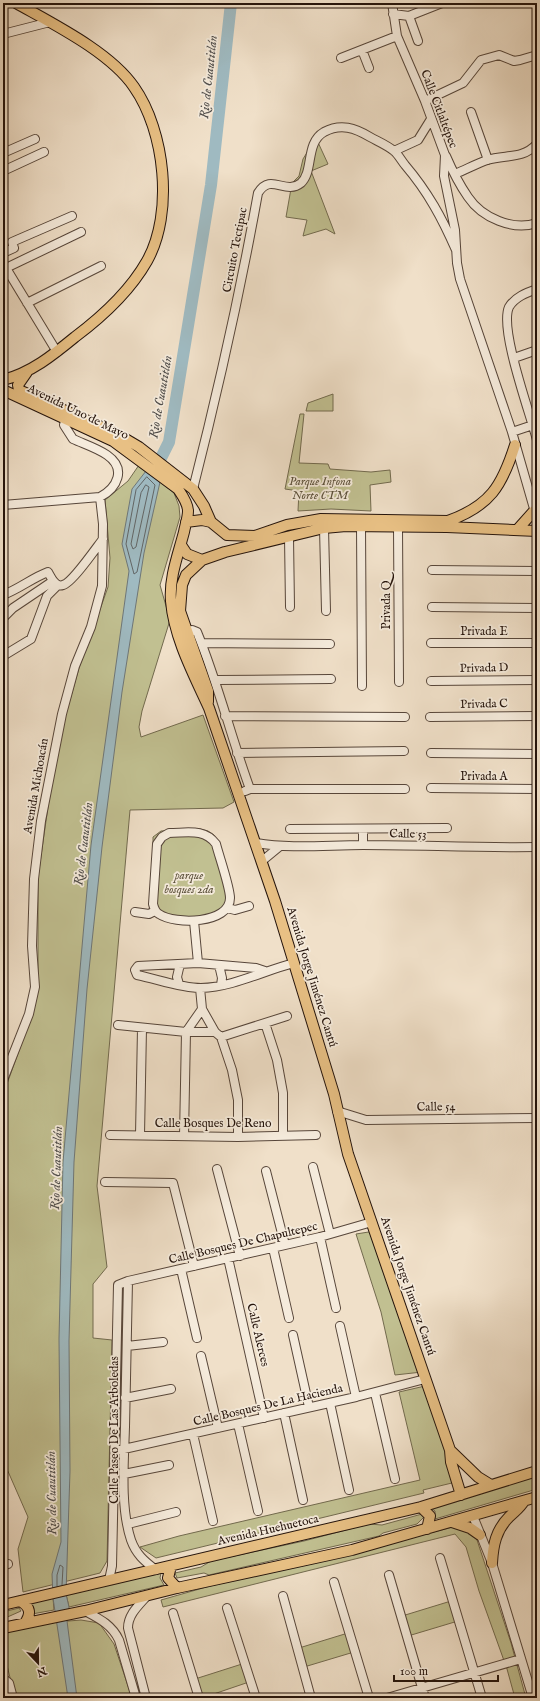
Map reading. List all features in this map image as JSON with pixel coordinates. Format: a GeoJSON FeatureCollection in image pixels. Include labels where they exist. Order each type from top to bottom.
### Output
{"type":"FeatureCollection","features":[{"type":"Feature","properties":{"kind":"main road","name":"Avenida Uno de Mayo"},"geometry":{"type":"LineString","coordinates":[[3,380],[27,372],[57,352],[111,307],[126,291],[147,261],[153,249],[160,218],[163,185],[162,158],[157,138],[135,87],[126,76],[93,49],[16,3]]}},
{"type":"Feature","properties":{"kind":"main road"},"geometry":{"type":"LineString","coordinates":[[27,372],[18,385],[19,390],[67,415],[117,434],[166,474],[193,489],[204,506],[211,522]]}},
{"type":"Feature","properties":{"kind":"main road","name":"Avenida Uno de Mayo"},"geometry":{"type":"LineString","coordinates":[[3,390],[67,415]]}},
{"type":"Feature","properties":{"kind":"main road"},"geometry":{"type":"LineString","coordinates":[[186,522],[202,520],[211,522],[227,534],[255,536],[287,525],[321,519],[448,521],[466,515],[483,504],[498,487],[507,470],[514,444]]}},
{"type":"Feature","properties":{"kind":"main road","name":"Avenida Jorge Jiménez Cantú"},"geometry":{"type":"LineString","coordinates":[[166,474],[184,499],[188,511],[172,581],[172,613],[178,634],[200,690],[209,706],[262,861],[334,1094],[348,1154],[450,1450],[451,1462],[461,1495]]}},
{"type":"Feature","properties":{"kind":"main road"},"geometry":{"type":"LineString","coordinates":[[517,530],[536,515]]}},
{"type":"Feature","properties":{"kind":"main road"},"geometry":{"type":"LineString","coordinates":[[209,706],[208,691],[180,612],[182,585],[192,568],[202,560],[225,552],[324,528],[361,526],[537,530]]}},
{"type":"Feature","properties":{"kind":"main road"},"geometry":{"type":"LineString","coordinates":[[225,552],[228,540],[227,534]]}},
{"type":"Feature","properties":{"kind":"main road"},"geometry":{"type":"LineString","coordinates":[[181,545],[187,554],[202,560]]}},
{"type":"Feature","properties":{"kind":"main road","name":"Avenida Jorge Jiménez Cantú"},"geometry":{"type":"LineString","coordinates":[[450,1450],[478,1477],[491,1484]]}},
{"type":"Feature","properties":{"kind":"main road","name":"Avenida Huehuetoca"},"geometry":{"type":"LineString","coordinates":[[3,1605],[421,1507],[491,1484],[537,1471]]}},
{"type":"Feature","properties":{"kind":"main road"},"geometry":{"type":"LineString","coordinates":[[3,1628],[54,1618],[146,1597],[177,1588],[352,1550],[537,1497]]}},
{"type":"Feature","properties":{"kind":"main road"},"geometry":{"type":"LineString","coordinates":[[492,1563],[493,1546],[501,1525],[520,1509],[524,1501]]}},
{"type":"Feature","properties":{"kind":"main road"},"geometry":{"type":"LineString","coordinates":[[421,1507],[430,1516],[427,1529]]}},
{"type":"Feature","properties":{"kind":"main road"},"geometry":{"type":"LineString","coordinates":[[452,1522],[470,1528],[480,1535]]}},
{"type":"Feature","properties":{"kind":"main road"},"geometry":{"type":"LineString","coordinates":[[171,1566],[168,1572],[168,1578],[177,1588]]}},
{"type":"Feature","properties":{"kind":"main road"},"geometry":{"type":"LineString","coordinates":[[20,1601],[26,1604],[30,1610],[29,1617],[24,1623]]}},
{"type":"Feature","properties":{"kind":"street","name":"Calle Citlaltépec"},"geometry":{"type":"LineString","coordinates":[[392,3],[397,36],[425,101],[445,155],[444,176],[456,230],[456,250]]}},
{"type":"Feature","properties":{"kind":"street"},"geometry":{"type":"LineString","coordinates":[[393,14],[409,16],[442,3]]}},
{"type":"Feature","properties":{"kind":"street"},"geometry":{"type":"LineString","coordinates":[[409,16],[418,41]]}},
{"type":"Feature","properties":{"kind":"street"},"geometry":{"type":"LineString","coordinates":[[3,34],[50,22]]}},
{"type":"Feature","properties":{"kind":"street"},"geometry":{"type":"LineString","coordinates":[[341,58],[397,36]]}},
{"type":"Feature","properties":{"kind":"street"},"geometry":{"type":"LineString","coordinates":[[362,50],[369,68]]}},
{"type":"Feature","properties":{"kind":"street"},"geometry":{"type":"LineString","coordinates":[[425,101],[463,83],[481,60],[499,55],[514,61],[537,55]]}},
{"type":"Feature","properties":{"kind":"street"},"geometry":{"type":"LineString","coordinates":[[471,112],[488,160]]}},
{"type":"Feature","properties":{"kind":"street"},"geometry":{"type":"LineString","coordinates":[[431,119],[418,140],[394,151],[418,179],[441,215],[456,250],[460,279],[512,432],[514,444],[536,515]]}},
{"type":"Feature","properties":{"kind":"street","name":"Circuito Tectipac"},"geometry":{"type":"LineString","coordinates":[[193,489],[213,412],[258,193],[262,186],[270,183],[287,187],[301,183],[305,176],[315,141],[323,133],[334,128],[348,127],[394,151]]}},
{"type":"Feature","properties":{"kind":"street"},"geometry":{"type":"LineString","coordinates":[[424,132],[436,132]]}},
{"type":"Feature","properties":{"kind":"street"},"geometry":{"type":"LineString","coordinates":[[3,153],[35,139]]}},
{"type":"Feature","properties":{"kind":"street"},"geometry":{"type":"LineString","coordinates":[[455,174],[488,160],[519,156],[532,150],[537,144]]}},
{"type":"Feature","properties":{"kind":"street"},"geometry":{"type":"LineString","coordinates":[[3,170],[44,152]]}},
{"type":"Feature","properties":{"kind":"street"},"geometry":{"type":"LineString","coordinates":[[445,155],[468,198],[485,213],[508,224],[521,226],[537,223]]}},
{"type":"Feature","properties":{"kind":"street"},"geometry":{"type":"LineString","coordinates":[[3,253],[14,248],[12,242],[72,216]]}},
{"type":"Feature","properties":{"kind":"street"},"geometry":{"type":"LineString","coordinates":[[57,352],[4,266],[81,232]]}},
{"type":"Feature","properties":{"kind":"street"},"geometry":{"type":"LineString","coordinates":[[27,303],[101,266]]}},
{"type":"Feature","properties":{"kind":"street"},"geometry":{"type":"LineString","coordinates":[[537,289],[516,298],[509,308],[507,330],[537,440]]}},
{"type":"Feature","properties":{"kind":"street"},"geometry":{"type":"LineString","coordinates":[[514,358],[537,350]]}},
{"type":"Feature","properties":{"kind":"street"},"geometry":{"type":"LineString","coordinates":[[3,505],[100,497],[109,492],[115,485],[118,476],[116,468],[107,455],[73,439],[64,426],[67,415]]}},
{"type":"Feature","properties":{"kind":"street"},"geometry":{"type":"LineString","coordinates":[[512,432],[533,425]]}},
{"type":"Feature","properties":{"kind":"street","name":"Avenida Michoacán"},"geometry":{"type":"LineString","coordinates":[[3,1080],[28,1014],[35,987],[32,946],[34,879],[40,821],[62,714],[75,666],[91,627],[102,586],[103,539],[100,497]]}},
{"type":"Feature","properties":{"kind":"street"},"geometry":{"type":"LineString","coordinates":[[361,526],[362,686]]}},
{"type":"Feature","properties":{"kind":"street","name":"Privada Q"},"geometry":{"type":"LineString","coordinates":[[398,527],[398,682]]}},
{"type":"Feature","properties":{"kind":"street"},"geometry":{"type":"LineString","coordinates":[[324,528],[326,611]]}},
{"type":"Feature","properties":{"kind":"street"},"geometry":{"type":"LineString","coordinates":[[289,537],[290,607]]}},
{"type":"Feature","properties":{"kind":"street"},"geometry":{"type":"LineString","coordinates":[[3,595],[13,591],[35,577],[48,572],[55,583],[63,585],[71,580],[103,539]]}},
{"type":"Feature","properties":{"kind":"street"},"geometry":{"type":"LineString","coordinates":[[432,570],[537,571]]}},
{"type":"Feature","properties":{"kind":"street"},"geometry":{"type":"LineString","coordinates":[[3,618],[13,608],[55,583]]}},
{"type":"Feature","properties":{"kind":"street"},"geometry":{"type":"LineString","coordinates":[[3,656],[31,639],[47,596],[55,583]]}},
{"type":"Feature","properties":{"kind":"street"},"geometry":{"type":"LineString","coordinates":[[432,607],[537,608]]}},
{"type":"Feature","properties":{"kind":"street"},"geometry":{"type":"LineString","coordinates":[[186,632],[192,630],[197,632],[202,644],[216,680],[237,753],[250,789]]}},
{"type":"Feature","properties":{"kind":"street","name":"Privada E"},"geometry":{"type":"LineString","coordinates":[[431,643],[537,643]]}},
{"type":"Feature","properties":{"kind":"street"},"geometry":{"type":"LineString","coordinates":[[202,644],[330,644]]}},
{"type":"Feature","properties":{"kind":"street"},"geometry":{"type":"LineString","coordinates":[[216,680],[331,678]]}},
{"type":"Feature","properties":{"kind":"street","name":"Privada D"},"geometry":{"type":"LineString","coordinates":[[431,681],[537,680]]}},
{"type":"Feature","properties":{"kind":"street"},"geometry":{"type":"LineString","coordinates":[[226,716],[405,717]]}},
{"type":"Feature","properties":{"kind":"street","name":"Privada C"},"geometry":{"type":"LineString","coordinates":[[430,717],[537,716]]}},
{"type":"Feature","properties":{"kind":"street"},"geometry":{"type":"LineString","coordinates":[[237,753],[404,751]]}},
{"type":"Feature","properties":{"kind":"street"},"geometry":{"type":"LineString","coordinates":[[431,753],[537,754]]}},
{"type":"Feature","properties":{"kind":"street"},"geometry":{"type":"LineString","coordinates":[[239,793],[250,789],[405,788]]}},
{"type":"Feature","properties":{"kind":"street","name":"Privada A"},"geometry":{"type":"LineString","coordinates":[[431,788],[537,789]]}},
{"type":"Feature","properties":{"kind":"street"},"geometry":{"type":"LineString","coordinates":[[290,829],[447,828]]}},
{"type":"Feature","properties":{"kind":"street"},"geometry":{"type":"LineString","coordinates":[[363,829],[363,845]]}},
{"type":"Feature","properties":{"kind":"street"},"geometry":{"type":"LineString","coordinates":[[169,833],[203,833],[210,837],[216,844],[230,898],[227,908],[221,913],[194,921],[172,919],[159,915],[155,911],[153,904],[157,844],[162,837],[169,833]]}},
{"type":"Feature","properties":{"kind":"street","name":"Calle 53"},"geometry":{"type":"LineString","coordinates":[[256,843],[279,847],[363,845],[403,847],[537,847]]}},
{"type":"Feature","properties":{"kind":"street"},"geometry":{"type":"LineString","coordinates":[[262,861],[279,847]]}},
{"type":"Feature","properties":{"kind":"street"},"geometry":{"type":"LineString","coordinates":[[227,908],[235,910],[249,906]]}},
{"type":"Feature","properties":{"kind":"street"},"geometry":{"type":"LineString","coordinates":[[135,912],[149,914],[155,911]]}},
{"type":"Feature","properties":{"kind":"street"},"geometry":{"type":"LineString","coordinates":[[194,921],[198,963]]}},
{"type":"Feature","properties":{"kind":"street"},"geometry":{"type":"LineString","coordinates":[[265,971],[256,968],[198,963],[138,966],[135,970],[137,975],[200,988],[221,985],[257,976],[265,971],[294,963]]}},
{"type":"Feature","properties":{"kind":"street"},"geometry":{"type":"LineString","coordinates":[[179,984],[177,977],[180,964]]}},
{"type":"Feature","properties":{"kind":"street"},"geometry":{"type":"LineString","coordinates":[[219,965],[222,978],[221,985]]}},
{"type":"Feature","properties":{"kind":"street"},"geometry":{"type":"LineString","coordinates":[[200,988],[202,1009],[218,1034],[232,1070],[238,1100],[238,1137]]}},
{"type":"Feature","properties":{"kind":"street"},"geometry":{"type":"LineString","coordinates":[[184,1136],[186,1032],[202,1009]]}},
{"type":"Feature","properties":{"kind":"street"},"geometry":{"type":"LineString","coordinates":[[118,1025],[218,1034],[265,1023],[287,1016]]}},
{"type":"Feature","properties":{"kind":"street"},"geometry":{"type":"LineString","coordinates":[[265,1023],[277,1060],[283,1093],[283,1136]]}},
{"type":"Feature","properties":{"kind":"street"},"geometry":{"type":"LineString","coordinates":[[140,1135],[142,1028]]}},
{"type":"Feature","properties":{"kind":"street","name":"Calle 54"},"geometry":{"type":"LineString","coordinates":[[337,1111],[366,1120],[537,1118]]}},
{"type":"Feature","properties":{"kind":"street","name":"Calle Bosques De Reno"},"geometry":{"type":"LineString","coordinates":[[110,1135],[238,1137],[316,1135]]}},
{"type":"Feature","properties":{"kind":"street"},"geometry":{"type":"LineString","coordinates":[[313,1167],[330,1234]]}},
{"type":"Feature","properties":{"kind":"street"},"geometry":{"type":"LineString","coordinates":[[217,1169],[240,1256]]}},
{"type":"Feature","properties":{"kind":"street"},"geometry":{"type":"LineString","coordinates":[[266,1170],[285,1245]]}},
{"type":"Feature","properties":{"kind":"street"},"geometry":{"type":"LineString","coordinates":[[105,1182],[173,1183],[194,1266]]}},
{"type":"Feature","properties":{"kind":"street","name":"Calle Bosques De Chapultepec"},"geometry":{"type":"LineString","coordinates":[[118,1285],[128,1281],[320,1237],[372,1222]]}},
{"type":"Feature","properties":{"kind":"street"},"geometry":{"type":"LineString","coordinates":[[320,1237],[336,1308]]}},
{"type":"Feature","properties":{"kind":"street"},"geometry":{"type":"LineString","coordinates":[[273,1248],[289,1318]]}},
{"type":"Feature","properties":{"kind":"street","name":"Calle Alerces"},"geometry":{"type":"LineString","coordinates":[[228,1258],[264,1418]]}},
{"type":"Feature","properties":{"kind":"street"},"geometry":{"type":"LineString","coordinates":[[181,1269],[197,1338]]}},
{"type":"Feature","properties":{"kind":"street","name":"Calle Paseo De Las Arboledas"},"geometry":{"type":"LineString","coordinates":[[128,1281],[124,1449],[124,1474],[128,1524],[131,1539],[137,1553],[141,1559],[156,1570]]}},
{"type":"Feature","properties":{"kind":"street","name":"Calle Paseo De Las Arboledas"},"geometry":{"type":"LineString","coordinates":[[108,1580],[112,1566],[118,1285]]}},
{"type":"Feature","properties":{"kind":"street"},"geometry":{"type":"LineString","coordinates":[[340,1326],[356,1397]]}},
{"type":"Feature","properties":{"kind":"street"},"geometry":{"type":"LineString","coordinates":[[293,1335],[309,1407]]}},
{"type":"Feature","properties":{"kind":"street"},"geometry":{"type":"LineString","coordinates":[[126,1346],[163,1342]]}},
{"type":"Feature","properties":{"kind":"street"},"geometry":{"type":"LineString","coordinates":[[201,1356],[218,1428]]}},
{"type":"Feature","properties":{"kind":"street","name":"Calle Bosques De La Hacienda"},"geometry":{"type":"LineString","coordinates":[[115,1451],[375,1393],[426,1379]]}},
{"type":"Feature","properties":{"kind":"street"},"geometry":{"type":"LineString","coordinates":[[125,1398],[171,1389]]}},
{"type":"Feature","properties":{"kind":"street"},"geometry":{"type":"LineString","coordinates":[[375,1393],[395,1479]]}},
{"type":"Feature","properties":{"kind":"street"},"geometry":{"type":"LineString","coordinates":[[330,1403],[349,1490]]}},
{"type":"Feature","properties":{"kind":"street"},"geometry":{"type":"LineString","coordinates":[[284,1413],[303,1500]]}},
{"type":"Feature","properties":{"kind":"street"},"geometry":{"type":"LineString","coordinates":[[238,1424],[258,1511]]}},
{"type":"Feature","properties":{"kind":"street"},"geometry":{"type":"LineString","coordinates":[[193,1434],[213,1521]]}},
{"type":"Feature","properties":{"kind":"street"},"geometry":{"type":"LineString","coordinates":[[124,1474],[169,1465]]}},
{"type":"Feature","properties":{"kind":"street"},"geometry":{"type":"LineString","coordinates":[[128,1524],[176,1512]]}},
{"type":"Feature","properties":{"kind":"street"},"geometry":{"type":"LineString","coordinates":[[473,1516],[492,1563],[533,1698]]}},
{"type":"Feature","properties":{"kind":"street"},"geometry":{"type":"LineString","coordinates":[[440,1558],[482,1698]]}},
{"type":"Feature","properties":{"kind":"street"},"geometry":{"type":"LineString","coordinates":[[388,1574],[425,1698]]}},
{"type":"Feature","properties":{"kind":"street"},"geometry":{"type":"LineString","coordinates":[[334,1582],[369,1698]]}},
{"type":"Feature","properties":{"kind":"street"},"geometry":{"type":"LineString","coordinates":[[283,1596],[312,1698]]}},
{"type":"Feature","properties":{"kind":"street"},"geometry":{"type":"LineString","coordinates":[[146,1597],[133,1612],[129,1619],[128,1628],[146,1698]]}},
{"type":"Feature","properties":{"kind":"street"},"geometry":{"type":"LineString","coordinates":[[227,1608],[256,1698]]}},
{"type":"Feature","properties":{"kind":"street"},"geometry":{"type":"LineString","coordinates":[[85,1611],[104,1621],[115,1632],[119,1640],[136,1698]]}},
{"type":"Feature","properties":{"kind":"street"},"geometry":{"type":"LineString","coordinates":[[173,1613],[199,1698]]}},
{"type":"Feature","properties":{"kind":"street"},"geometry":{"type":"LineString","coordinates":[[387,1698],[474,1671],[521,1659]]}},
{"type":"Feature","properties":{"kind":"street"},"geometry":{"type":"LineString","coordinates":[[4,1678],[9,1683],[13,1698]]}},
{"type":"Feature","properties":{"kind":"green space"},"geometry":{"type":"Polygon","coordinates":[[[316,138],[328,164],[311,171],[335,234],[326,229],[303,236],[307,220],[286,217],[292,183],[299,176],[303,159],[316,138]]]}},
{"type":"Feature","properties":{"kind":"green space"},"geometry":{"type":"Polygon","coordinates":[[[333,394],[333,411],[306,411],[308,403],[333,394]]]}},
{"type":"Feature","properties":{"kind":"green space","name":"Parque Infona Norte CTM"},"geometry":{"type":"Polygon","coordinates":[[[300,414],[304,414],[299,463],[328,464],[330,469],[371,472],[390,470],[391,482],[370,485],[371,511],[331,509],[298,511],[299,491],[285,489],[300,414]]]}},
{"type":"Feature","properties":{"kind":"green space"},"geometry":{"type":"Polygon","coordinates":[[[139,465],[174,493],[179,506],[180,517],[160,585],[170,620],[142,711],[139,727],[141,737],[203,715],[234,802],[223,808],[130,810],[97,1186],[107,1267],[93,1284],[93,1338],[112,1340],[107,1561],[100,1573],[23,1592],[18,1549],[28,1517],[3,1460],[3,1095],[25,1034],[38,991],[38,877],[49,800],[64,721],[79,668],[108,587],[110,558],[105,500],[128,481],[139,465]]]}},
{"type":"Feature","properties":{"kind":"green space","name":"parque bosques 2da"},"geometry":{"type":"Polygon","coordinates":[[[200,829],[208,831],[214,835],[227,890],[226,904],[219,914],[177,919],[153,908],[153,837],[161,831],[200,829]]]}},
{"type":"Feature","properties":{"kind":"green space"},"geometry":{"type":"Polygon","coordinates":[[[375,1231],[422,1372],[395,1375],[381,1312],[356,1234],[375,1231]]]}},
{"type":"Feature","properties":{"kind":"green space"},"geometry":{"type":"Polygon","coordinates":[[[425,1386],[456,1482],[423,1490],[424,1493],[156,1558],[140,1547],[179,1536],[420,1480],[399,1392],[425,1386]]]}},
{"type":"Feature","properties":{"kind":"green space"},"geometry":{"type":"Polygon","coordinates":[[[537,1475],[537,1489],[435,1519],[435,1511],[431,1508],[537,1475]]]}},
{"type":"Feature","properties":{"kind":"green space"},"geometry":{"type":"Polygon","coordinates":[[[422,1514],[424,1517],[417,1524],[383,1533],[379,1536],[209,1575],[204,1573],[177,1578],[175,1573],[201,1567],[211,1561],[304,1541],[369,1524],[382,1525],[422,1514]]]}},
{"type":"Feature","properties":{"kind":"green space"},"geometry":{"type":"Polygon","coordinates":[[[453,1527],[463,1529],[476,1537],[511,1643],[526,1698],[515,1698],[507,1669],[479,1591],[466,1547],[455,1534],[163,1607],[161,1600],[210,1586],[346,1555],[453,1527]]]}},
{"type":"Feature","properties":{"kind":"green space"},"geometry":{"type":"Polygon","coordinates":[[[161,1573],[160,1578],[164,1585],[69,1607],[66,1594],[161,1573]]]}},
{"type":"Feature","properties":{"kind":"green space"},"geometry":{"type":"Polygon","coordinates":[[[53,1598],[54,1610],[32,1614],[34,1608],[30,1602],[53,1598]]]}},
{"type":"Feature","properties":{"kind":"green space"},"geometry":{"type":"Polygon","coordinates":[[[451,1601],[458,1621],[408,1636],[402,1616],[451,1601]]]}},
{"type":"Feature","properties":{"kind":"green space"},"geometry":{"type":"Polygon","coordinates":[[[19,1608],[21,1611],[3,1619],[3,1612],[19,1608]]]}},
{"type":"Feature","properties":{"kind":"green space"},"geometry":{"type":"Polygon","coordinates":[[[81,1620],[99,1623],[114,1644],[132,1698],[15,1698],[3,1649],[3,1633],[56,1622],[81,1620]]]}},
{"type":"Feature","properties":{"kind":"green space"},"geometry":{"type":"Polygon","coordinates":[[[348,1633],[354,1652],[304,1667],[299,1648],[348,1633]]]}},
{"type":"Feature","properties":{"kind":"green space"},"geometry":{"type":"Polygon","coordinates":[[[242,1664],[249,1682],[202,1698],[195,1679],[242,1664]]]}},
{"type":"Feature","properties":{"kind":"water"},"geometry":{"type":"Polygon","coordinates":[[[146,471],[160,482],[144,553],[122,692],[102,847],[87,989],[74,1162],[69,1341],[70,1471],[66,1594],[69,1607],[67,1621],[77,1698],[68,1698],[53,1598],[52,1574],[61,1542],[59,1339],[63,1162],[91,845],[129,571],[122,544],[132,489],[146,471]]]}},
{"type":"Feature","properties":{"kind":"waterway","name":"Rio de Cuautitlán"},"geometry":{"type":"LineString","coordinates":[[154,472],[169,442],[211,185],[231,3]]}}]}
